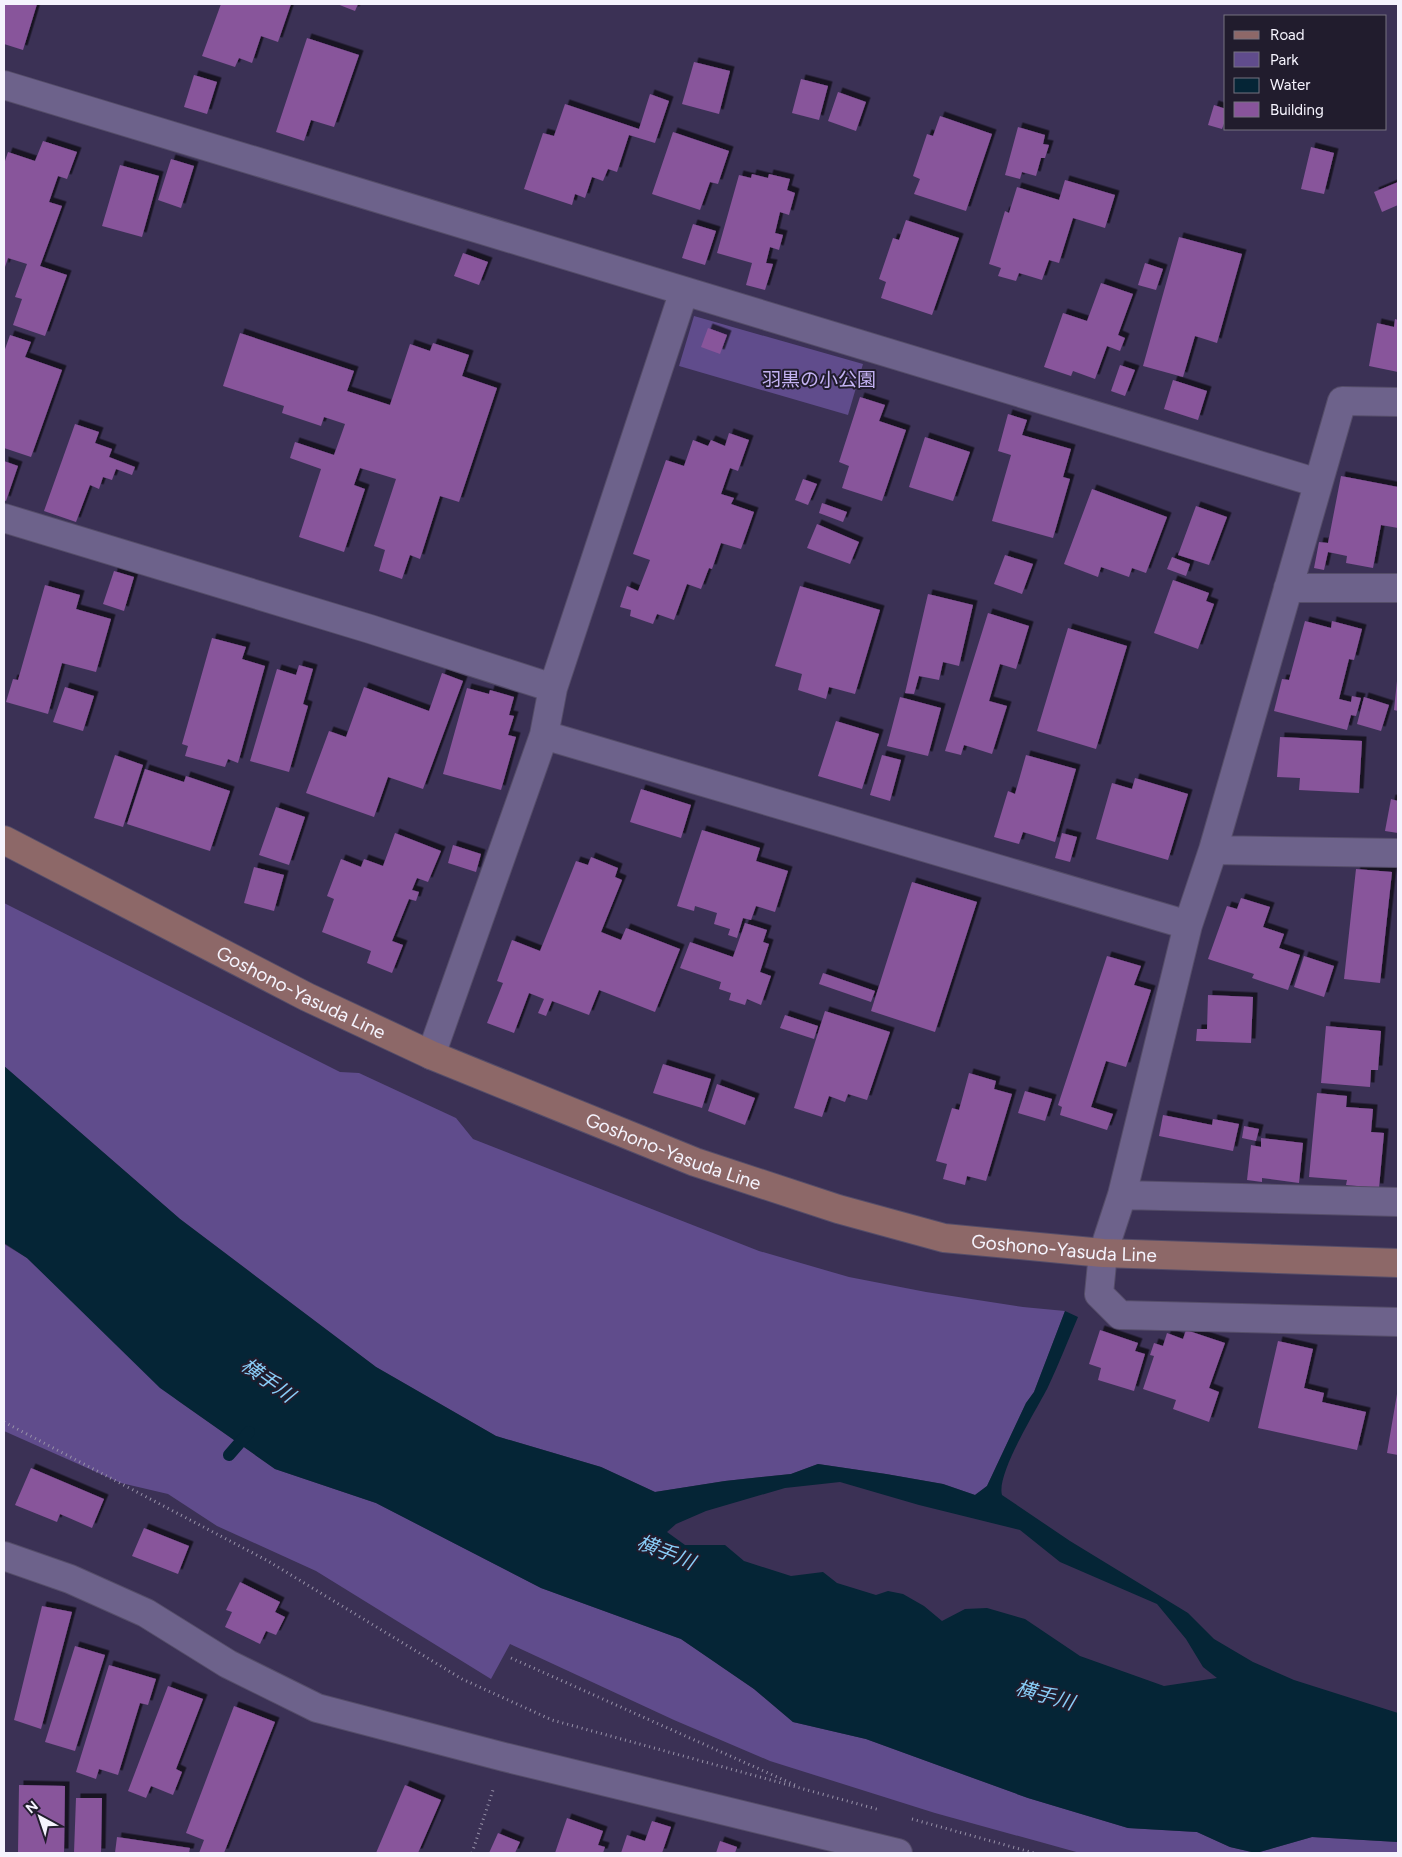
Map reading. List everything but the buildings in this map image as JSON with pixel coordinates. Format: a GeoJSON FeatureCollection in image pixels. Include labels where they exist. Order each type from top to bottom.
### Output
{"type":"FeatureCollection","features":[{"type":"Feature","properties":{"kind":"main road","name":"Goshono-Yasuda Line"},"geometry":{"type":"LineString","coordinates":[[4,840],[308,997],[431,1055],[695,1162],[838,1209],[944,1238],[1103,1253],[1398,1263]]}},
{"type":"Feature","properties":{"kind":"street"},"geometry":{"type":"LineString","coordinates":[[4,85],[1318,483]]}},
{"type":"Feature","properties":{"kind":"street"},"geometry":{"type":"LineString","coordinates":[[431,1055],[544,735],[553,688],[684,291]]}},
{"type":"Feature","properties":{"kind":"street"},"geometry":{"type":"LineString","coordinates":[[1398,402],[1342,401],[1214,850],[1188,925],[1122,1195],[1103,1253],[1099,1294],[1120,1315],[1398,1322]]}},
{"type":"Feature","properties":{"kind":"street"},"geometry":{"type":"LineString","coordinates":[[4,518],[370,629],[553,688]]}},
{"type":"Feature","properties":{"kind":"street"},"geometry":{"type":"LineString","coordinates":[[1288,588],[1398,588]]}},
{"type":"Feature","properties":{"kind":"street"},"geometry":{"type":"LineString","coordinates":[[544,735],[1188,925]]}},
{"type":"Feature","properties":{"kind":"street"},"geometry":{"type":"LineString","coordinates":[[1214,850],[1398,853]]}},
{"type":"Feature","properties":{"kind":"street"},"geometry":{"type":"LineString","coordinates":[[1122,1195],[1398,1202]]}},
{"type":"Feature","properties":{"kind":"street"},"geometry":{"type":"LineString","coordinates":[[4,1556],[70,1579],[146,1613],[228,1664],[317,1708],[504,1757],[898,1853]]}},
{"type":"Feature","properties":{"kind":"path"},"geometry":{"type":"LineString","coordinates":[[4,1422],[268,1561],[462,1679],[552,1720],[889,1812]]}},
{"type":"Feature","properties":{"kind":"path"},"geometry":{"type":"LineString","coordinates":[[510,1658],[806,1790]]}},
{"type":"Feature","properties":{"kind":"path"},"geometry":{"type":"LineString","coordinates":[[472,1853],[504,1757]]}},
{"type":"Feature","properties":{"kind":"path"},"geometry":{"type":"LineString","coordinates":[[907,1817],[1034,1853]]}},
{"type":"Feature","properties":{"kind":"green space","name":"羽黒の小公園"},"geometry":{"type":"Polygon","coordinates":[[[694,316],[863,364],[848,415],[679,366],[694,316]]]}},
{"type":"Feature","properties":{"kind":"green space"},"geometry":{"type":"Polygon","coordinates":[[[4,903],[340,1072],[359,1073],[456,1118],[473,1139],[759,1251],[849,1277],[926,1292],[1023,1307],[1065,1311],[1034,1392],[1026,1403],[987,1486],[975,1495],[943,1484],[818,1464],[791,1474],[725,1481],[655,1492],[601,1467],[496,1436],[376,1367],[180,1219],[4,1066],[4,903]]]}},
{"type":"Feature","properties":{"kind":"green space"},"geometry":{"type":"Polygon","coordinates":[[[4,1244],[27,1258],[177,1400],[275,1469],[376,1503],[541,1588],[681,1639],[754,1689],[793,1722],[866,1739],[1028,1798],[1128,1828],[1197,1832],[1230,1847],[1256,1853],[1080,1853],[935,1813],[770,1761],[674,1720],[510,1644],[491,1679],[316,1571],[217,1526],[168,1494],[121,1483],[4,1431],[4,1244]]]}},
{"type":"Feature","properties":{"kind":"green space"},"geometry":{"type":"Polygon","coordinates":[[[1312,1837],[1398,1842],[1398,1853],[1256,1853],[1312,1837]]]}},
{"type":"Feature","properties":{"kind":"water","name":"横手川"},"geometry":{"type":"Polygon","coordinates":[[[4,1066],[180,1219],[376,1367],[496,1436],[601,1467],[655,1492],[725,1481],[791,1474],[818,1464],[943,1484],[975,1495],[987,1486],[1026,1403],[1034,1392],[1065,1311],[1078,1317],[1048,1387],[1011,1457],[1005,1472],[1002,1495],[1070,1541],[1188,1613],[1214,1639],[1253,1662],[1294,1680],[1398,1713],[1398,1842],[1312,1837],[1256,1853],[1230,1847],[1197,1832],[1128,1828],[1028,1798],[866,1739],[793,1722],[754,1689],[681,1639],[541,1588],[376,1503],[275,1469],[160,1388],[27,1258],[4,1243],[4,1066]],[[840,1482],[785,1488],[706,1511],[676,1524],[667,1532],[685,1545],[725,1545],[744,1561],[791,1576],[823,1572],[837,1583],[876,1595],[888,1591],[903,1594],[924,1606],[942,1621],[965,1609],[987,1608],[1025,1619],[1080,1656],[1164,1686],[1217,1678],[1203,1667],[1186,1639],[1157,1604],[1060,1562],[1020,1530],[919,1505],[840,1482]]]}},
{"type":"Feature","properties":{"kind":"waterway"},"geometry":{"type":"LineString","coordinates":[[229,1455],[249,1432]]}}]}
